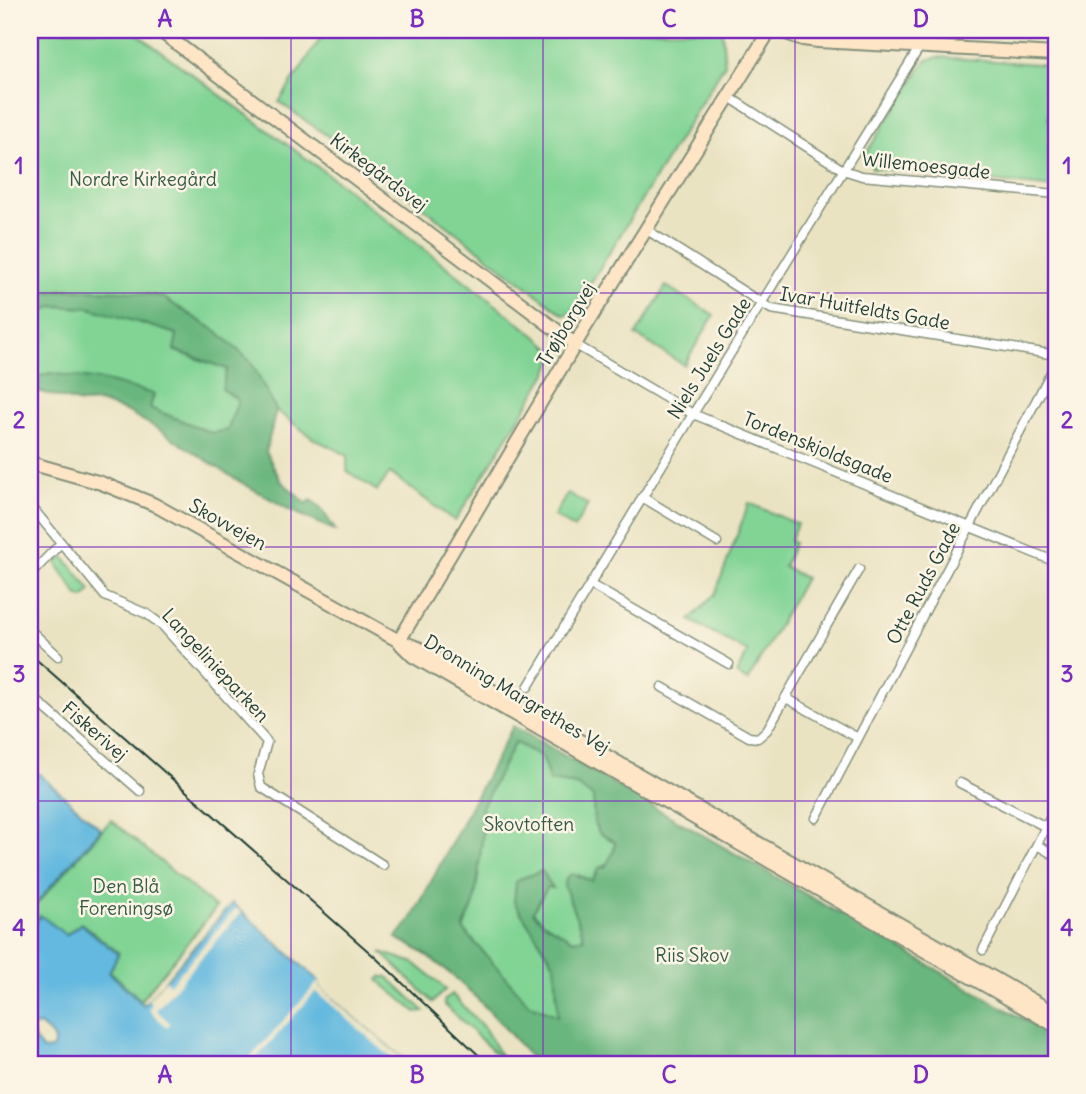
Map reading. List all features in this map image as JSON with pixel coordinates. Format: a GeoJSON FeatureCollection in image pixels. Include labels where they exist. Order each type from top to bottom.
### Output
{"type":"FeatureCollection","features":[{"type":"Feature","properties":{"kind":"street","name":"Kirkegårdsvej"},"geometry":{"type":"LineString","coordinates":[[159,30],[576,345]]}},
{"type":"Feature","properties":{"kind":"street","name":"Trøjborgvej"},"geometry":{"type":"LineString","coordinates":[[398,641],[576,345],[771,30]]}},
{"type":"Feature","properties":{"kind":"street"},"geometry":{"type":"LineString","coordinates":[[778,30],[818,41],[1056,54]]}},
{"type":"Feature","properties":{"kind":"street","name":"Niels Juels Gade"},"geometry":{"type":"LineString","coordinates":[[528,687],[919,48]]}},
{"type":"Feature","properties":{"kind":"street","name":"Willemoesgade"},"geometry":{"type":"LineString","coordinates":[[729,97],[843,170],[862,176],[1056,194]]}},
{"type":"Feature","properties":{"kind":"street","name":"Ivar Huitfeldts Gade"},"geometry":{"type":"LineString","coordinates":[[647,230],[747,292],[760,304],[783,312],[1056,355]]}},
{"type":"Feature","properties":{"kind":"street","name":"Tordenskjoldsgade"},"geometry":{"type":"LineString","coordinates":[[576,345],[693,414],[1056,562]]}},
{"type":"Feature","properties":{"kind":"street","name":"Otte Ruds Gade"},"geometry":{"type":"LineString","coordinates":[[816,818],[1056,363]]}},
{"type":"Feature","properties":{"kind":"street","name":"Skovvejen"},"geometry":{"type":"LineString","coordinates":[[30,463],[101,483],[153,505],[398,641]]}},
{"type":"Feature","properties":{"kind":"street"},"geometry":{"type":"LineString","coordinates":[[642,497],[717,542]]}},
{"type":"Feature","properties":{"kind":"street","name":"Langelinieparken"},"geometry":{"type":"LineString","coordinates":[[30,505],[105,596],[147,614],[163,626],[267,742],[258,774],[261,787],[383,865]]}},
{"type":"Feature","properties":{"kind":"street"},"geometry":{"type":"LineString","coordinates":[[30,575],[61,543]]}},
{"type":"Feature","properties":{"kind":"street"},"geometry":{"type":"LineString","coordinates":[[662,687],[753,738],[758,738],[768,730],[859,569]]}},
{"type":"Feature","properties":{"kind":"street"},"geometry":{"type":"LineString","coordinates":[[591,585],[729,664]]}},
{"type":"Feature","properties":{"kind":"street"},"geometry":{"type":"LineString","coordinates":[[30,630],[58,656]]}},
{"type":"Feature","properties":{"kind":"street","name":"Dronning Margrethes Vej"},"geometry":{"type":"LineString","coordinates":[[398,641],[418,648],[1056,1014]]}},
{"type":"Feature","properties":{"kind":"street","name":"Dronning Margrethes Vej"},"geometry":{"type":"LineString","coordinates":[[398,641],[413,656],[1056,1026]]}},
{"type":"Feature","properties":{"kind":"street","name":"Fiskerivej"},"geometry":{"type":"LineString","coordinates":[[30,695],[140,791]]}},
{"type":"Feature","properties":{"kind":"street"},"geometry":{"type":"LineString","coordinates":[[786,698],[858,738]]}},
{"type":"Feature","properties":{"kind":"street"},"geometry":{"type":"LineString","coordinates":[[960,783],[1046,827]]}},
{"type":"Feature","properties":{"kind":"street"},"geometry":{"type":"LineString","coordinates":[[983,950],[1056,807]]}},
{"type":"Feature","properties":{"kind":"street"},"geometry":{"type":"LineString","coordinates":[[1037,845],[1056,856]]}},
{"type":"Feature","properties":{"kind":"green space","name":"Nordre Kirkegård"},"geometry":{"type":"Polygon","coordinates":[[[30,30],[132,30],[334,179],[546,344],[555,354],[548,372],[455,521],[390,473],[377,491],[347,471],[347,455],[314,439],[276,410],[251,362],[219,333],[162,297],[123,291],[67,289],[30,294],[30,30]]]}},
{"type":"Feature","properties":{"kind":"green space"},"geometry":{"type":"Polygon","coordinates":[[[326,30],[722,30],[725,64],[573,312],[564,315],[352,153],[279,102],[326,30]]]}},
{"type":"Feature","properties":{"kind":"green space"},"geometry":{"type":"Polygon","coordinates":[[[938,57],[1050,65],[1051,99],[1048,119],[1056,121],[1054,188],[872,168],[866,153],[926,60],[938,57]]]}},
{"type":"Feature","properties":{"kind":"green space"},"geometry":{"type":"Polygon","coordinates":[[[666,286],[714,315],[684,365],[636,335],[666,286]]]}},
{"type":"Feature","properties":{"kind":"green space"},"geometry":{"type":"Polygon","coordinates":[[[67,290],[123,291],[162,297],[219,333],[251,362],[276,410],[266,452],[281,481],[307,504],[311,500],[320,507],[336,531],[292,511],[237,480],[128,412],[99,402],[81,403],[30,389],[30,380],[50,373],[106,381],[154,394],[150,408],[212,433],[228,430],[238,400],[222,389],[227,369],[174,350],[177,334],[90,308],[54,306],[30,317],[30,295],[67,290]]]}},
{"type":"Feature","properties":{"kind":"green space"},"geometry":{"type":"Polygon","coordinates":[[[54,306],[90,308],[178,334],[175,351],[227,369],[238,400],[228,430],[212,433],[150,408],[154,394],[50,373],[30,380],[30,317],[54,306]]]}},
{"type":"Feature","properties":{"kind":"green space"},"geometry":{"type":"Polygon","coordinates":[[[568,493],[588,505],[574,528],[554,516],[568,493]]]}},
{"type":"Feature","properties":{"kind":"green space"},"geometry":{"type":"Polygon","coordinates":[[[749,503],[797,524],[790,541],[794,543],[784,567],[805,578],[748,681],[736,674],[748,652],[690,620],[715,594],[749,503]]]}},
{"type":"Feature","properties":{"kind":"green space"},"geometry":{"type":"Polygon","coordinates":[[[63,556],[91,590],[84,598],[78,596],[56,563],[63,556]]]}},
{"type":"Feature","properties":{"kind":"green space","name":"Riis Skov"},"geometry":{"type":"Polygon","coordinates":[[[513,726],[1056,1038],[1056,1064],[536,1064],[472,993],[435,961],[396,938],[412,918],[513,726]],[[515,742],[482,807],[483,830],[474,904],[463,929],[529,1004],[558,1016],[555,965],[514,902],[516,882],[542,871],[553,888],[547,887],[533,912],[543,922],[573,940],[584,938],[564,885],[567,877],[572,874],[592,881],[600,867],[605,867],[614,851],[615,842],[599,833],[594,823],[593,797],[577,785],[549,781],[543,758],[515,742]]]}},
{"type":"Feature","properties":{"kind":"green space","name":"Skovtoften"},"geometry":{"type":"Polygon","coordinates":[[[514,742],[543,758],[549,781],[577,785],[593,797],[594,823],[599,832],[615,842],[611,858],[606,865],[598,869],[592,881],[578,875],[564,885],[584,938],[573,940],[543,922],[533,912],[547,887],[552,888],[542,871],[514,902],[555,965],[558,1017],[529,1004],[463,929],[474,904],[483,830],[482,807],[514,742]]]}},
{"type":"Feature","properties":{"kind":"green space","name":"Den Blå Foreningsø"},"geometry":{"type":"Polygon","coordinates":[[[111,820],[216,908],[141,1000],[110,971],[119,953],[81,923],[66,934],[40,915],[30,932],[30,912],[111,820]]]}},
{"type":"Feature","properties":{"kind":"green space"},"geometry":{"type":"Polygon","coordinates":[[[381,952],[414,963],[446,989],[433,1002],[381,952]]]}},
{"type":"Feature","properties":{"kind":"green space"},"geometry":{"type":"Polygon","coordinates":[[[387,976],[424,1011],[416,1012],[378,980],[387,976]]]}},
{"type":"Feature","properties":{"kind":"green space"},"geometry":{"type":"Polygon","coordinates":[[[452,994],[485,1029],[500,1055],[444,1004],[452,994]]]}},
{"type":"Feature","properties":{"kind":"water"},"geometry":{"type":"Polygon","coordinates":[[[30,766],[101,829],[30,910],[30,766]]]}},
{"type":"Feature","properties":{"kind":"water"},"geometry":{"type":"Polygon","coordinates":[[[232,903],[319,981],[320,988],[402,1058],[400,1064],[30,1064],[30,1056],[33,1055],[31,1039],[43,1050],[52,1049],[54,1045],[51,1036],[40,1025],[32,1027],[34,1037],[30,1037],[30,933],[41,916],[66,935],[81,924],[118,954],[109,972],[144,1005],[232,903]]]}},
{"type":"Feature","properties":{"kind":"pier"},"geometry":{"type":"Polygon","coordinates":[[[236,908],[241,912],[156,1010],[170,1023],[167,1027],[148,1009],[152,1004],[148,1000],[165,980],[170,984],[236,908]]]}},
{"type":"Feature","properties":{"kind":"pier"},"geometry":{"type":"Polygon","coordinates":[[[319,981],[320,988],[402,1058],[400,1064],[395,1064],[396,1062],[316,991],[251,1064],[245,1064],[319,981]]]}},
{"type":"Feature","properties":{"kind":"tram line"},"geometry":{"type":"LineString","coordinates":[[30,654],[376,958],[488,1064]]}}]}
